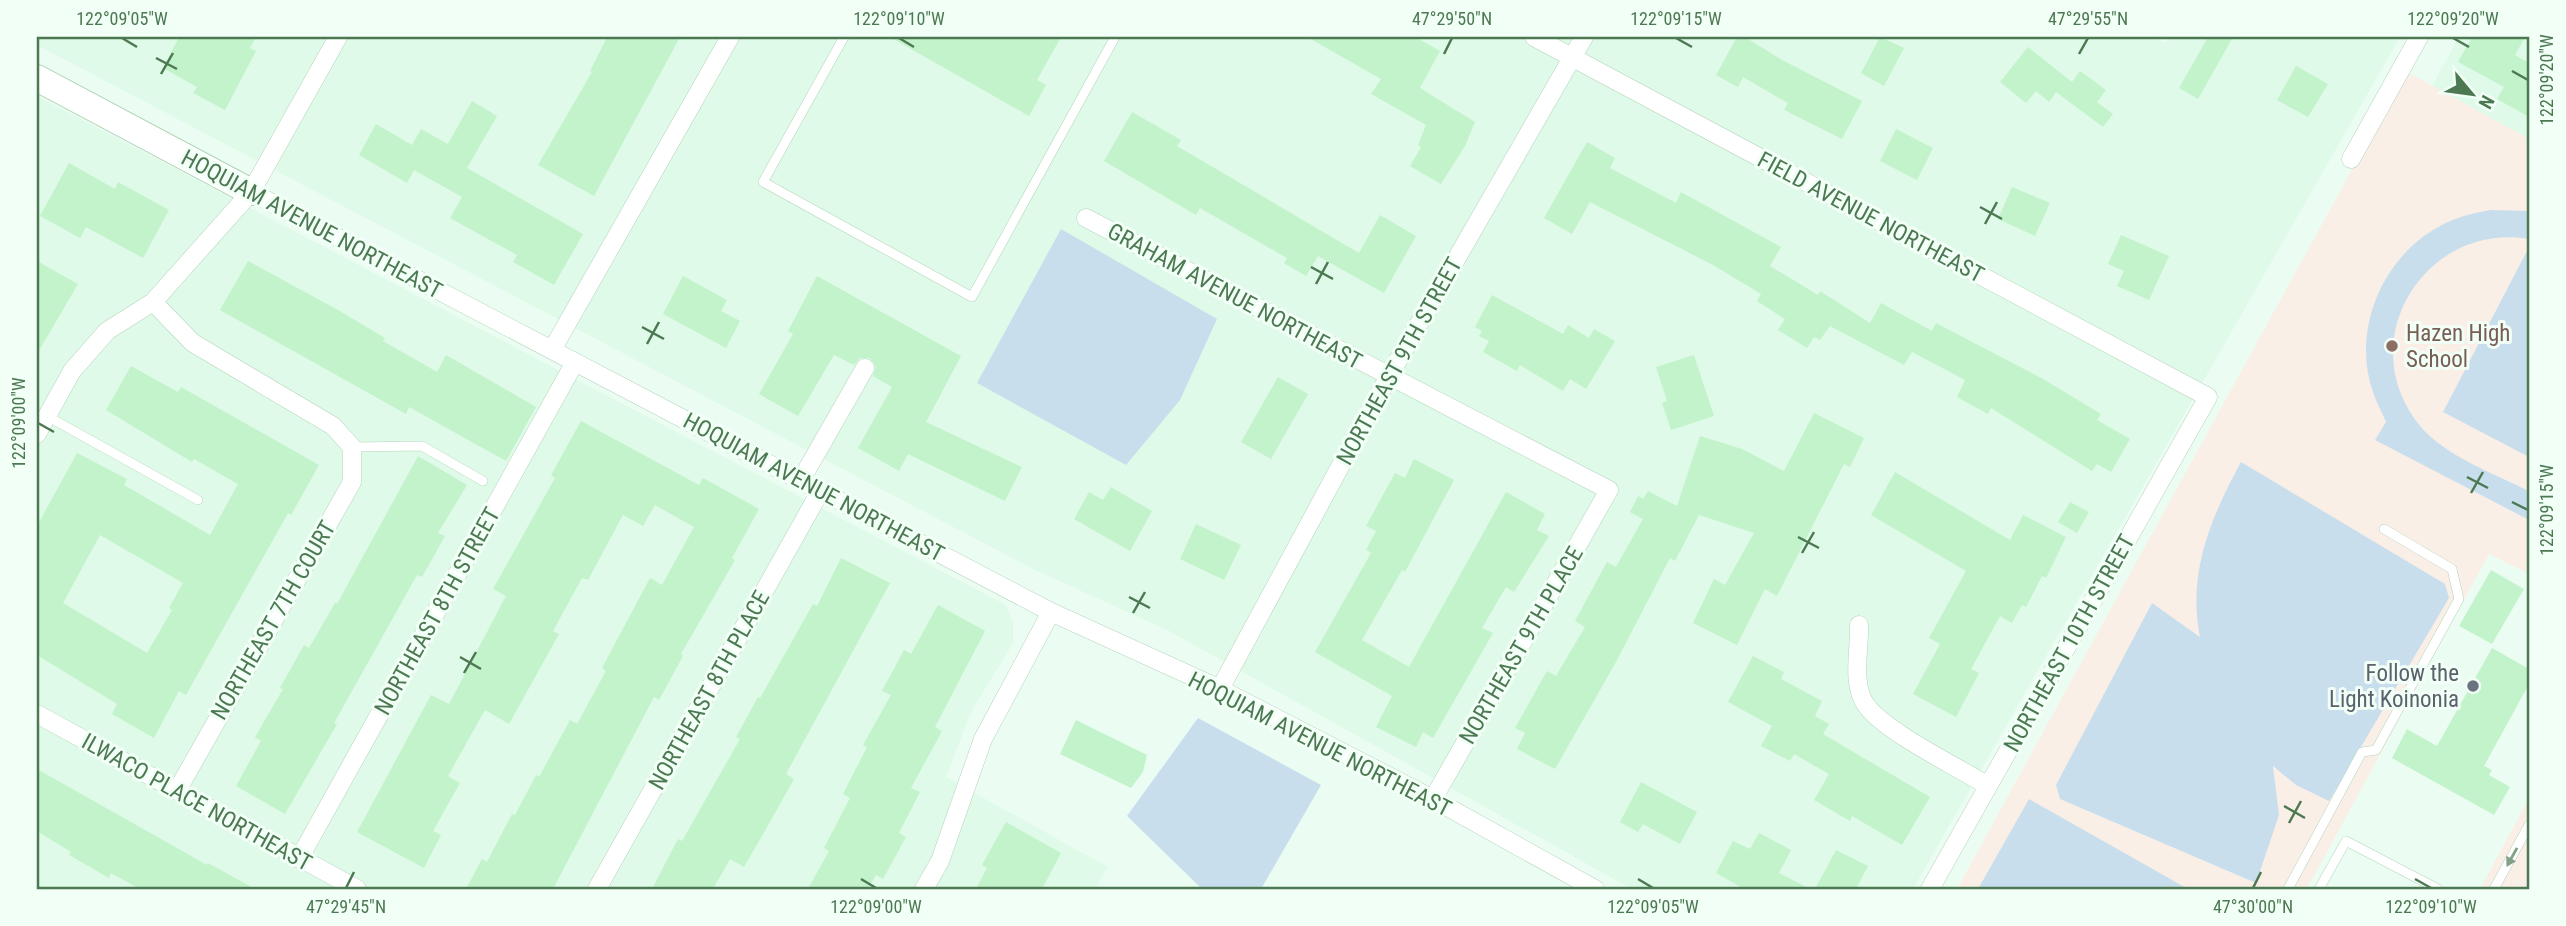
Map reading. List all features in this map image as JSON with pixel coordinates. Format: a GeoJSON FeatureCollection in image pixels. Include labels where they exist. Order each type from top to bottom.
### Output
{"type":"FeatureCollection","features":[{"type":"Feature","properties":{"kind":"street"},"geometry":{"type":"LineString","coordinates":[[37,434],[72,371],[107,331],[153,302],[251,192],[338,37]]}},
{"type":"Feature","properties":{"kind":"street"},"geometry":{"type":"LineString","coordinates":[[551,350],[730,37]]}},
{"type":"Feature","properties":{"kind":"street","name":"FIELD AVENUE NORTHEAST"},"geometry":{"type":"LineString","coordinates":[[1534,37],[2208,397]]}},
{"type":"Feature","properties":{"kind":"street","name":"NORTHEAST 9TH STREET"},"geometry":{"type":"LineString","coordinates":[[1220,689],[1389,376],[1584,37]]}},
{"type":"Feature","properties":{"kind":"street"},"geometry":{"type":"LineString","coordinates":[[2351,159],[2419,37]]}},
{"type":"Feature","properties":{"kind":"street","name":"HOQUIAM AVENUE NORTHEAST"},"geometry":{"type":"LineString","coordinates":[[37,78],[1051,612],[1220,689],[1433,799],[1595,889]]}},
{"type":"Feature","properties":{"kind":"street","name":"GRAHAM AVENUE NORTHEAST"},"geometry":{"type":"LineString","coordinates":[[1086,218],[1609,491]]}},
{"type":"Feature","properties":{"kind":"street"},"geometry":{"type":"LineString","coordinates":[[153,302],[193,343],[333,426],[352,447]]}},
{"type":"Feature","properties":{"kind":"street","name":"NORTHEAST 8TH STREET"},"geometry":{"type":"LineString","coordinates":[[299,859],[575,362]]}},
{"type":"Feature","properties":{"kind":"street"},"geometry":{"type":"LineString","coordinates":[[801,480],[865,368]]}},
{"type":"Feature","properties":{"kind":"street","name":"NORTHEAST 10TH STREET"},"geometry":{"type":"LineString","coordinates":[[1930,889],[2208,397]]}},
{"type":"Feature","properties":{"kind":"street","name":"NORTHEAST 7TH COURT"},"geometry":{"type":"LineString","coordinates":[[178,789],[352,482],[352,447]]}},
{"type":"Feature","properties":{"kind":"street","name":"NORTHEAST 8TH PLACE"},"geometry":{"type":"LineString","coordinates":[[597,889],[821,490]]}},
{"type":"Feature","properties":{"kind":"street","name":"NORTHEAST 9TH PLACE"},"geometry":{"type":"LineString","coordinates":[[1433,799],[1609,491]]}},
{"type":"Feature","properties":{"kind":"street"},"geometry":{"type":"LineString","coordinates":[[924,889],[940,861],[983,739],[1051,612]]}},
{"type":"Feature","properties":{"kind":"street"},"geometry":{"type":"LineString","coordinates":[[1859,625],[1857,673],[1865,705],[1891,727],[1988,786]]}},
{"type":"Feature","properties":{"kind":"street","name":"ILWACO PLACE NORTHEAST"},"geometry":{"type":"LineString","coordinates":[[37,713],[357,889]]}},
{"type":"Feature","properties":{"kind":"lane"},"geometry":{"type":"LineString","coordinates":[[844,37],[763,182],[972,297],[1115,37]]}},
{"type":"Feature","properties":{"kind":"lane"},"geometry":{"type":"LineString","coordinates":[[47,416],[198,500]]}},
{"type":"Feature","properties":{"kind":"lane"},"geometry":{"type":"LineString","coordinates":[[352,447],[422,446],[483,481]]}},
{"type":"Feature","properties":{"kind":"lane"},"geometry":{"type":"LineString","coordinates":[[2288,889],[2362,752],[2376,750],[2459,599],[2452,569],[2384,529]]}},
{"type":"Feature","properties":{"kind":"lane"},"geometry":{"type":"LineString","coordinates":[[2494,889],[2529,825]]}},
{"type":"Feature","properties":{"kind":"lane"},"geometry":{"type":"LineString","coordinates":[[2319,889],[2346,841],[2438,889]]}},
{"type":"Feature","properties":{"kind":"shaded area"},"geometry":{"type":"Polygon","coordinates":[[[37,37],[2152,37],[2165,43],[2169,37],[2400,37],[1913,889],[1632,889],[1169,631],[1033,569],[37,45],[37,37]]]}},
{"type":"Feature","properties":{"kind":"shaded area"},"geometry":{"type":"Polygon","coordinates":[[[2459,37],[2529,37],[2529,139],[2432,86],[2459,37]]]}},
{"type":"Feature","properties":{"kind":"shaded area","name":"Hazen High School"},"geometry":{"type":"Polygon","coordinates":[[[2406,71],[2529,139],[2529,574],[2489,554],[2307,889],[1957,889],[2406,71]]]}},
{"type":"Feature","properties":{"kind":"shaded area"},"geometry":{"type":"Polygon","coordinates":[[[37,96],[1006,605],[1013,623],[1013,643],[971,712],[946,777],[1108,867],[1095,889],[37,889],[37,96]]]}},
{"type":"Feature","properties":{"kind":"shaded area"},"geometry":{"type":"Polygon","coordinates":[[[2491,210],[2529,211],[2529,239],[2491,239],[2458,249],[2430,269],[2409,295],[2396,325],[2393,359],[2401,393],[2420,426],[2443,447],[2529,491],[2529,520],[2375,440],[2386,422],[2374,396],[2367,368],[2366,344],[2377,297],[2388,275],[2402,256],[2420,239],[2440,226],[2471,214],[2491,210]]]}},
{"type":"Feature","properties":{"kind":"shaded area"},"geometry":{"type":"Polygon","coordinates":[[[1061,229],[1217,319],[1180,400],[1126,465],[977,383],[1061,229]]]}},
{"type":"Feature","properties":{"kind":"shaded area"},"geometry":{"type":"Polygon","coordinates":[[[2527,251],[2529,252],[2529,457],[2443,412],[2527,251]]]}},
{"type":"Feature","properties":{"kind":"shaded area"},"geometry":{"type":"Polygon","coordinates":[[[2241,462],[2445,584],[2449,598],[2329,801],[2296,785],[2273,766],[2279,815],[2256,883],[2060,799],[2056,785],[2152,603],[2200,637],[2197,590],[2204,546],[2220,504],[2241,462]]]}},
{"type":"Feature","properties":{"kind":"shaded area"},"geometry":{"type":"Polygon","coordinates":[[[1198,718],[1321,785],[1261,889],[1202,889],[1127,816],[1198,718]]]}},
{"type":"Feature","properties":{"kind":"shaded area"},"geometry":{"type":"Polygon","coordinates":[[[2529,798],[2529,889],[2480,889],[2529,798]]]}},
{"type":"Feature","properties":{"kind":"shaded area"},"geometry":{"type":"Polygon","coordinates":[[[2029,799],[2188,889],[1978,889],[2029,799]]]}},
{"type":"Feature","properties":{"kind":"building"},"geometry":{"type":"Polygon","coordinates":[[[179,37],[256,37],[250,48],[256,51],[225,110],[193,93],[197,87],[163,68],[179,37]]]}},
{"type":"Feature","properties":{"kind":"building"},"geometry":{"type":"Polygon","coordinates":[[[607,37],[680,37],[594,196],[538,165],[592,72],[590,71],[607,37]]]}},
{"type":"Feature","properties":{"kind":"building"},"geometry":{"type":"Polygon","coordinates":[[[890,37],[1061,37],[1037,80],[1046,85],[1029,116],[890,37]]]}},
{"type":"Feature","properties":{"kind":"building"},"geometry":{"type":"Polygon","coordinates":[[[1307,37],[1415,37],[1440,51],[1420,88],[1475,122],[1465,146],[1441,184],[1410,166],[1421,147],[1418,145],[1426,125],[1371,94],[1381,79],[1307,37]]]}},
{"type":"Feature","properties":{"kind":"building"},"geometry":{"type":"Polygon","coordinates":[[[1737,37],[1745,37],[1782,60],[1862,101],[1842,139],[1784,110],[1788,103],[1743,77],[1738,87],[1716,75],[1737,37]]]}},
{"type":"Feature","properties":{"kind":"building"},"geometry":{"type":"Polygon","coordinates":[[[1880,37],[1904,48],[1884,86],[1861,73],[1880,37]]]}},
{"type":"Feature","properties":{"kind":"building"},"geometry":{"type":"Polygon","coordinates":[[[2208,37],[2233,37],[2198,99],[2179,88],[2208,37]]]}},
{"type":"Feature","properties":{"kind":"building"},"geometry":{"type":"Polygon","coordinates":[[[2472,37],[2525,37],[2515,55],[2529,63],[2529,117],[2497,99],[2504,87],[2458,62],[2472,37]]]}},
{"type":"Feature","properties":{"kind":"building"},"geometry":{"type":"Polygon","coordinates":[[[2028,47],[2072,82],[2080,71],[2106,90],[2097,102],[2113,114],[2103,127],[2056,92],[2049,102],[2036,91],[2026,103],[2000,82],[2028,47]]]}},
{"type":"Feature","properties":{"kind":"building"},"geometry":{"type":"Polygon","coordinates":[[[2296,66],[2328,84],[2308,117],[2277,100],[2296,66]]]}},
{"type":"Feature","properties":{"kind":"building"},"geometry":{"type":"Polygon","coordinates":[[[472,101],[497,116],[467,168],[583,234],[554,285],[513,262],[517,255],[450,218],[462,197],[414,170],[407,183],[359,155],[376,124],[412,145],[421,129],[448,144],[472,101]]]}},
{"type":"Feature","properties":{"kind":"building"},"geometry":{"type":"Polygon","coordinates":[[[1132,112],[1181,140],[1177,146],[1359,253],[1380,215],[1416,236],[1384,293],[1318,256],[1306,276],[1284,263],[1287,258],[1200,208],[1196,215],[1104,161],[1132,112]]]}},
{"type":"Feature","properties":{"kind":"building"},"geometry":{"type":"Polygon","coordinates":[[[1896,129],[1933,148],[1917,180],[1880,161],[1896,129]]]}},
{"type":"Feature","properties":{"kind":"building"},"geometry":{"type":"Polygon","coordinates":[[[1587,142],[1615,158],[1610,168],[1676,203],[1681,192],[1781,247],[1770,266],[1818,295],[1820,291],[1870,323],[1881,303],[1932,331],[1936,323],[2043,379],[2101,414],[2097,420],[2130,439],[2111,472],[2097,464],[2092,471],[1991,408],[1988,414],[1957,397],[1965,380],[1912,352],[1904,365],[1830,326],[1820,340],[1814,337],[1807,348],[1778,330],[1785,319],[1757,301],[1761,294],[1713,265],[1590,202],[1572,234],[1544,218],[1587,142]]]}},
{"type":"Feature","properties":{"kind":"building"},"geometry":{"type":"Polygon","coordinates":[[[69,163],[115,189],[118,182],[169,210],[143,258],[86,227],[80,238],[40,216],[69,163]]]}},
{"type":"Feature","properties":{"kind":"building"},"geometry":{"type":"Polygon","coordinates":[[[2012,187],[2050,203],[2035,236],[1998,219],[2012,187]]]}},
{"type":"Feature","properties":{"kind":"building"},"geometry":{"type":"Polygon","coordinates":[[[2121,235],[2169,256],[2149,300],[2117,286],[2124,271],[2108,264],[2121,235]]]}},
{"type":"Feature","properties":{"kind":"building"},"geometry":{"type":"Polygon","coordinates":[[[37,261],[78,284],[37,354],[37,261]]]}},
{"type":"Feature","properties":{"kind":"building"},"geometry":{"type":"Polygon","coordinates":[[[248,261],[338,310],[385,338],[383,341],[437,372],[446,355],[536,407],[506,461],[409,407],[406,414],[220,310],[248,261]]]}},
{"type":"Feature","properties":{"kind":"building"},"geometry":{"type":"Polygon","coordinates":[[[683,276],[727,300],[721,311],[740,321],[726,348],[663,314],[683,276]]]}},
{"type":"Feature","properties":{"kind":"building"},"geometry":{"type":"Polygon","coordinates":[[[817,276],[961,356],[926,422],[1022,467],[1005,501],[908,454],[899,471],[858,448],[892,387],[873,376],[876,367],[870,358],[860,358],[854,365],[834,355],[798,416],[759,394],[793,334],[788,331],[817,276]]]}},
{"type":"Feature","properties":{"kind":"building"},"geometry":{"type":"Polygon","coordinates":[[[1492,295],[1563,334],[1568,325],[1589,338],[1594,329],[1615,341],[1586,389],[1570,379],[1563,391],[1520,365],[1517,371],[1483,352],[1489,341],[1479,336],[1482,331],[1475,327],[1492,295]]]}},
{"type":"Feature","properties":{"kind":"building"},"geometry":{"type":"Polygon","coordinates":[[[1694,355],[1714,416],[1671,430],[1662,403],[1667,401],[1656,367],[1694,355]]]}},
{"type":"Feature","properties":{"kind":"building"},"geometry":{"type":"Polygon","coordinates":[[[131,366],[178,392],[181,387],[319,465],[291,515],[288,513],[186,695],[179,691],[154,738],[112,714],[117,704],[37,655],[37,526],[77,453],[127,479],[124,485],[210,535],[238,484],[194,459],[192,462],[106,410],[131,366]],[[100,535],[63,603],[147,653],[172,610],[169,608],[183,583],[100,535]]]}},
{"type":"Feature","properties":{"kind":"building"},"geometry":{"type":"Polygon","coordinates":[[[1278,377],[1308,394],[1271,459],[1241,442],[1278,377]]]}},
{"type":"Feature","properties":{"kind":"building"},"geometry":{"type":"Polygon","coordinates":[[[1814,413],[1864,438],[1850,467],[1844,464],[1777,596],[1765,589],[1737,645],[1693,623],[1714,579],[1725,585],[1754,533],[1699,515],[1675,561],[1670,558],[1616,662],[1555,769],[1517,749],[1525,733],[1515,728],[1547,671],[1556,676],[1585,627],[1575,621],[1607,562],[1616,567],[1643,519],[1630,512],[1638,496],[1643,499],[1648,491],[1677,506],[1700,436],[1742,449],[1784,471],[1814,413]]]}},
{"type":"Feature","properties":{"kind":"building"},"geometry":{"type":"Polygon","coordinates":[[[581,421],[699,485],[703,478],[759,509],[732,558],[735,560],[681,654],[683,656],[659,700],[654,697],[553,889],[466,889],[482,859],[487,862],[512,814],[515,815],[536,775],[539,777],[570,720],[577,724],[606,671],[602,668],[650,578],[662,585],[694,527],[655,505],[643,526],[623,515],[588,580],[582,578],[553,631],[559,634],[509,724],[485,710],[448,776],[460,783],[433,831],[441,835],[424,868],[357,832],[431,695],[449,704],[506,596],[493,589],[555,478],[551,475],[581,421]]]}},
{"type":"Feature","properties":{"kind":"building"},"geometry":{"type":"Polygon","coordinates":[[[418,456],[467,485],[438,533],[445,536],[422,577],[417,575],[285,814],[236,786],[261,741],[255,737],[283,689],[280,688],[304,645],[309,648],[335,603],[337,604],[418,456]]]}},
{"type":"Feature","properties":{"kind":"building"},"geometry":{"type":"Polygon","coordinates":[[[1414,459],[1454,480],[1405,572],[1402,570],[1362,640],[1409,667],[1506,492],[1545,514],[1537,530],[1549,536],[1514,592],[1506,587],[1482,628],[1493,633],[1433,738],[1423,732],[1416,747],[1376,727],[1392,696],[1315,652],[1371,553],[1366,550],[1376,531],[1366,526],[1395,473],[1405,478],[1414,459]]]}},
{"type":"Feature","properties":{"kind":"building"},"geometry":{"type":"Polygon","coordinates":[[[1895,472],[2010,540],[2023,515],[2066,537],[2046,578],[2042,576],[2026,607],[2022,605],[2012,623],[2000,616],[1971,669],[1979,673],[1956,717],[1913,694],[1940,644],[1929,638],[1966,571],[1871,515],[1895,472]]]}},
{"type":"Feature","properties":{"kind":"building"},"geometry":{"type":"Polygon","coordinates":[[[1111,487],[1152,511],[1130,551],[1074,519],[1089,492],[1103,500],[1111,487]]]}},
{"type":"Feature","properties":{"kind":"building"},"geometry":{"type":"Polygon","coordinates":[[[2070,502],[2089,512],[2077,533],[2058,522],[2070,502]]]}},
{"type":"Feature","properties":{"kind":"building"},"geometry":{"type":"Polygon","coordinates":[[[1196,524],[1241,545],[1224,580],[1180,559],[1196,524]]]}},
{"type":"Feature","properties":{"kind":"building"},"geometry":{"type":"Polygon","coordinates":[[[841,558],[890,583],[786,774],[794,779],[771,820],[744,867],[730,859],[713,889],[652,889],[678,839],[682,841],[740,739],[736,737],[758,697],[760,698],[813,604],[817,606],[841,558]]]}},
{"type":"Feature","properties":{"kind":"building"},"geometry":{"type":"Polygon","coordinates":[[[2491,570],[2524,589],[2492,644],[2459,626],[2491,570]]]}},
{"type":"Feature","properties":{"kind":"building"},"geometry":{"type":"Polygon","coordinates":[[[938,605],[985,631],[935,727],[942,731],[911,788],[920,792],[899,833],[906,837],[883,879],[876,875],[868,889],[808,889],[829,851],[824,848],[850,798],[843,794],[867,747],[863,745],[891,695],[882,691],[904,650],[911,654],[938,605]]]}},
{"type":"Feature","properties":{"kind":"building"},"geometry":{"type":"Polygon","coordinates":[[[2492,648],[2529,669],[2529,684],[2484,766],[2492,770],[2489,775],[2510,787],[2494,815],[2392,758],[2407,729],[2437,746],[2492,648]]]}},
{"type":"Feature","properties":{"kind":"building"},"geometry":{"type":"Polygon","coordinates":[[[1753,656],[1784,672],[1781,679],[1822,701],[1815,716],[1829,724],[1823,734],[1930,797],[1902,845],[1852,816],[1850,821],[1814,800],[1829,774],[1794,754],[1790,761],[1761,746],[1772,726],[1728,702],[1753,656]]]}},
{"type":"Feature","properties":{"kind":"building"},"geometry":{"type":"Polygon","coordinates":[[[1076,720],[1147,755],[1143,772],[1131,788],[1060,754],[1076,720]]]}},
{"type":"Feature","properties":{"kind":"building"},"geometry":{"type":"Polygon","coordinates":[[[37,769],[207,865],[208,863],[255,889],[140,889],[111,873],[109,878],[69,855],[71,852],[37,831],[37,769]]]}},
{"type":"Feature","properties":{"kind":"building"},"geometry":{"type":"Polygon","coordinates":[[[1641,782],[1697,812],[1680,844],[1643,824],[1638,832],[1620,822],[1641,782]]]}},
{"type":"Feature","properties":{"kind":"building"},"geometry":{"type":"Polygon","coordinates":[[[1006,822],[1061,853],[1042,889],[976,889],[987,868],[982,865],[1006,822]]]}},
{"type":"Feature","properties":{"kind":"building"},"geometry":{"type":"Polygon","coordinates":[[[1759,833],[1791,850],[1779,873],[1810,889],[1744,889],[1716,873],[1733,841],[1750,849],[1759,833]]]}},
{"type":"Feature","properties":{"kind":"building"},"geometry":{"type":"Polygon","coordinates":[[[1836,850],[1868,866],[1856,889],[1815,889],[1836,850]]]}},
{"type":"Feature","properties":{"kind":"place","name":"Hazen High School"},"geometry":{"type":"Point","coordinates":[2392,346]}},
{"type":"Feature","properties":{"kind":"place","name":"Follow the Light Koinonia"},"geometry":{"type":"Point","coordinates":[2473,686]}}]}
